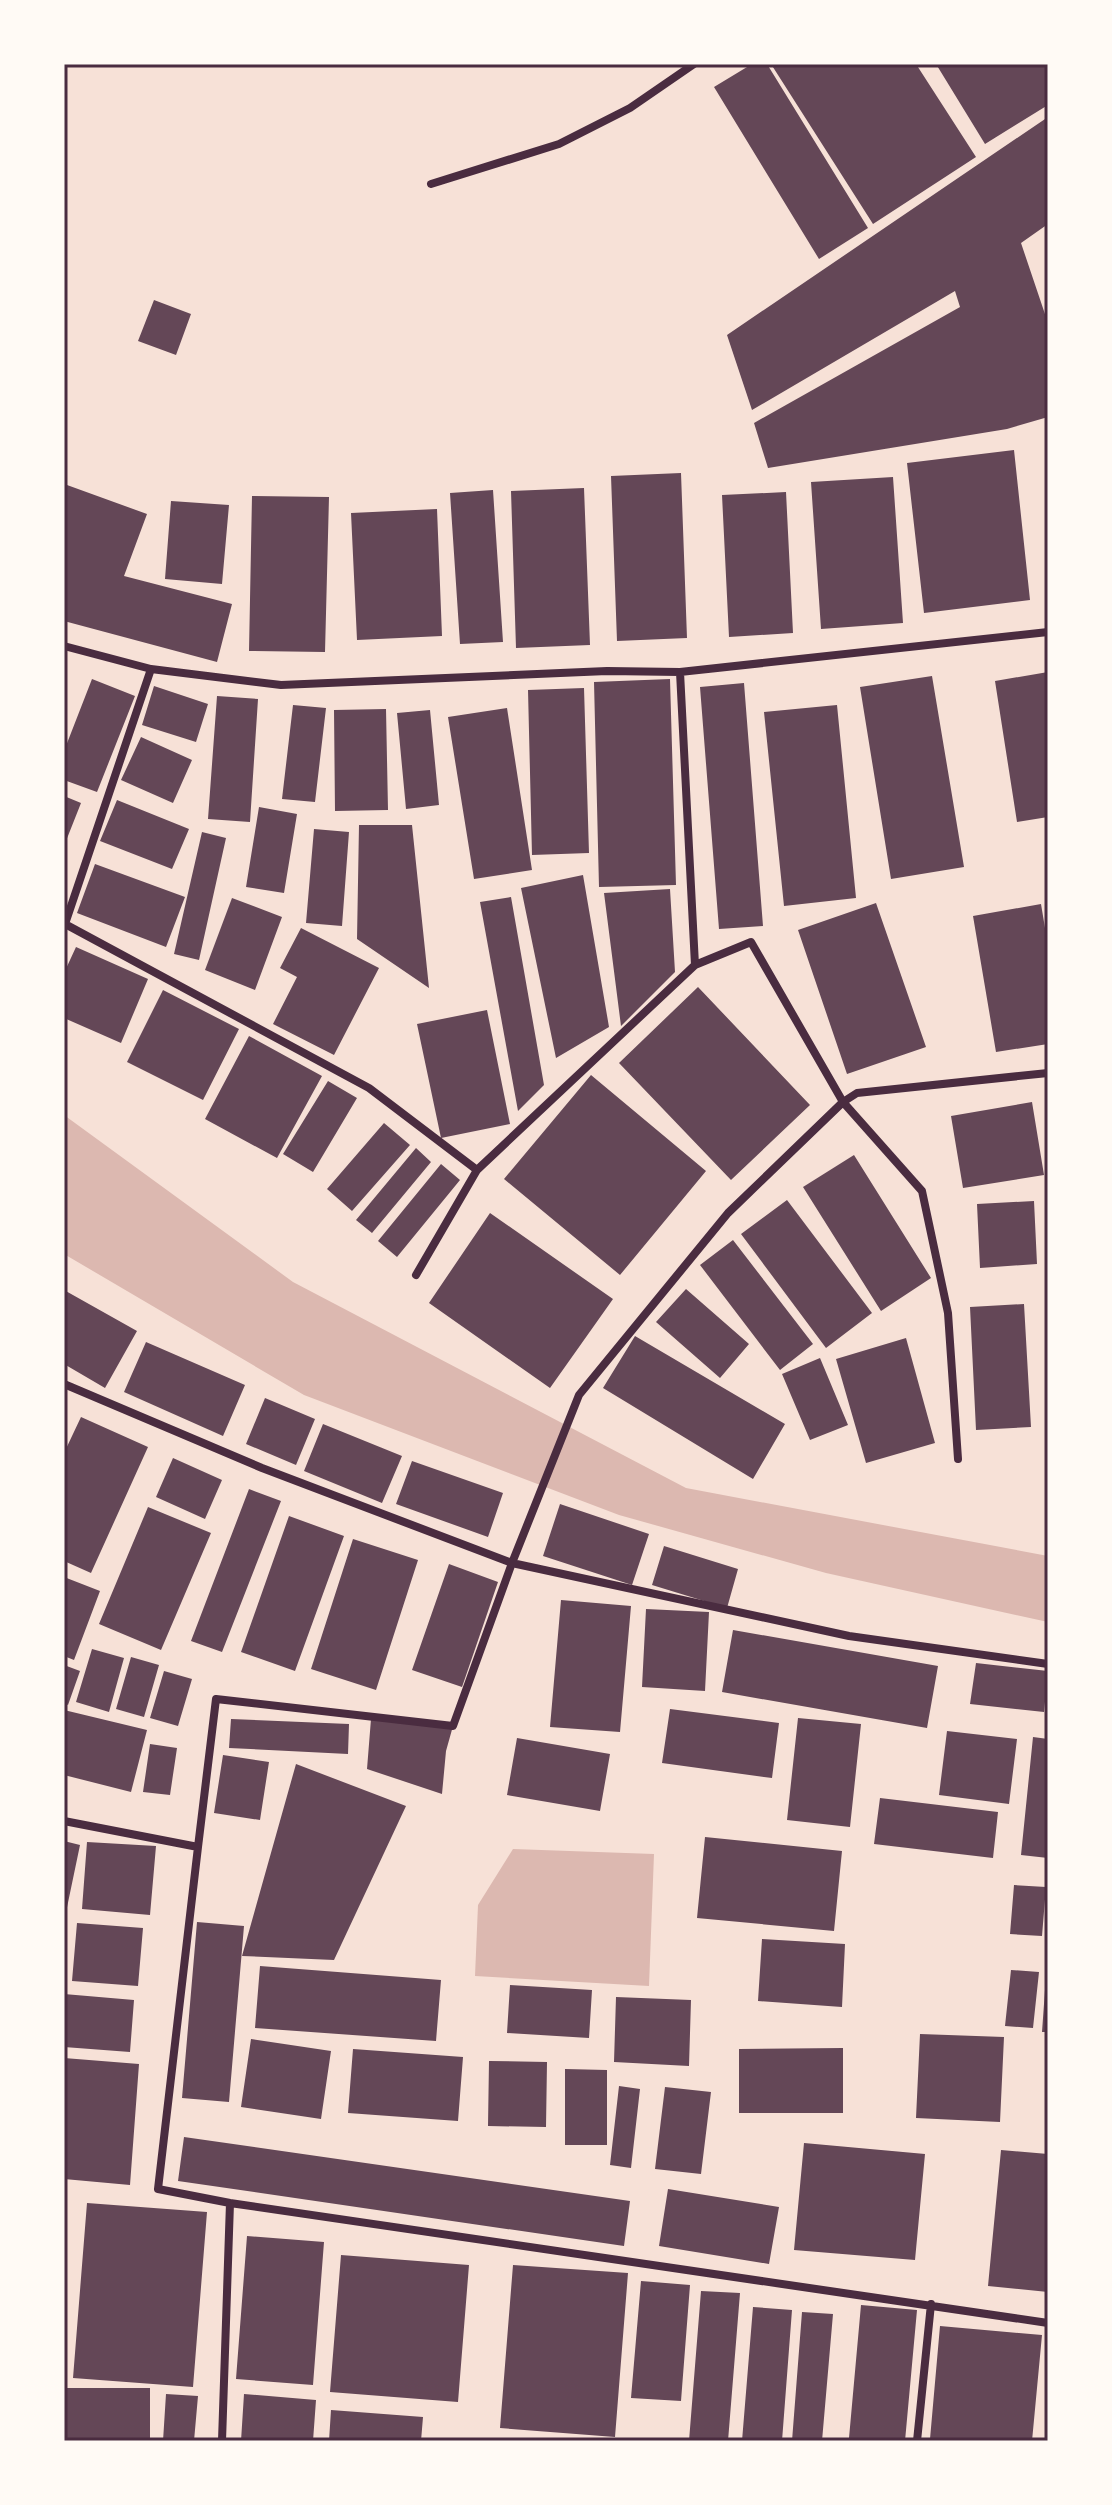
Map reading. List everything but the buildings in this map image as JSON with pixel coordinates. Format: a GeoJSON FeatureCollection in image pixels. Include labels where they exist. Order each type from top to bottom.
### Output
{"type":"FeatureCollection","features":[{"type":"Feature","properties":{"kind":"street"},"geometry":{"type":"LineString","coordinates":[[431,184],[559,144],[630,108],[694,64]]}},
{"type":"Feature","properties":{"kind":"street"},"geometry":{"type":"LineString","coordinates":[[64,646],[151,669],[281,685],[607,671],[680,672],[1048,632]]}},
{"type":"Feature","properties":{"kind":"street"},"geometry":{"type":"LineString","coordinates":[[151,669],[65,924],[369,1088],[477,1170]]}},
{"type":"Feature","properties":{"kind":"street"},"geometry":{"type":"LineString","coordinates":[[680,672],[695,965]]}},
{"type":"Feature","properties":{"kind":"street"},"geometry":{"type":"LineString","coordinates":[[416,1275],[477,1170],[695,965],[751,942],[843,1102],[922,1191],[948,1313],[958,1459]]}},
{"type":"Feature","properties":{"kind":"street"},"geometry":{"type":"LineString","coordinates":[[1048,1073],[857,1093],[843,1102],[728,1213],[579,1395],[512,1563],[453,1726],[216,1699],[158,2189],[230,2203],[1048,2323]]}},
{"type":"Feature","properties":{"kind":"street"},"geometry":{"type":"LineString","coordinates":[[64,1384],[262,1468],[512,1563],[849,1636],[1048,1664]]}},
{"type":"Feature","properties":{"kind":"street"},"geometry":{"type":"LineString","coordinates":[[64,1821],[198,1847]]}},
{"type":"Feature","properties":{"kind":"street"},"geometry":{"type":"LineString","coordinates":[[222,2441],[230,2203]]}},
{"type":"Feature","properties":{"kind":"street"},"geometry":{"type":"LineString","coordinates":[[917,2441],[931,2304]]}},
{"type":"Feature","properties":{"kind":"shaded area"},"geometry":{"type":"Polygon","coordinates":[[[64,1115],[293,1282],[686,1488],[1048,1556],[1048,1622],[826,1573],[619,1515],[304,1395],[64,1254],[64,1115]]]}},
{"type":"Feature","properties":{"kind":"shaded area"},"geometry":{"type":"Polygon","coordinates":[[[513,1849],[654,1854],[649,1986],[475,1976],[478,1905],[513,1849]]]}}]}
